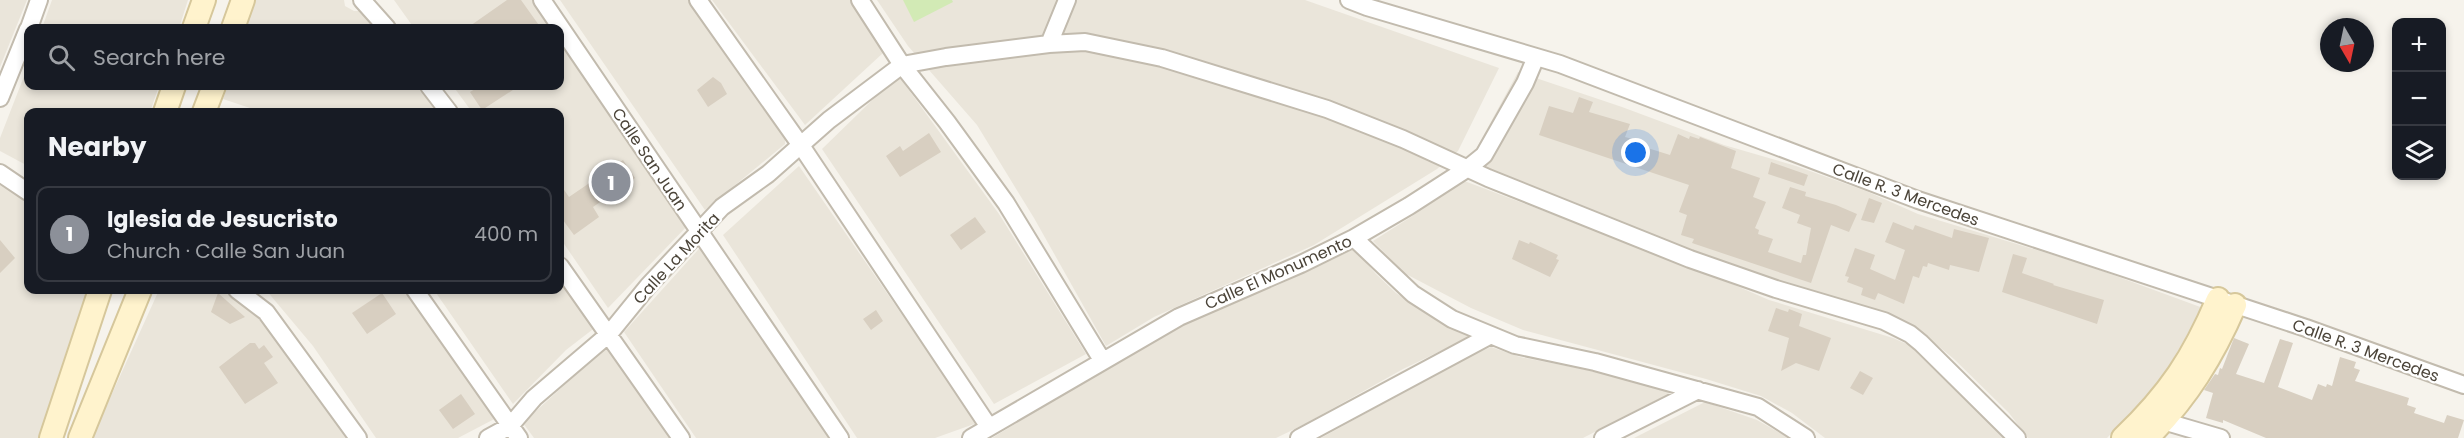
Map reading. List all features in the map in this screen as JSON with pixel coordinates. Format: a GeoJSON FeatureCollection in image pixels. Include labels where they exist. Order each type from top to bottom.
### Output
{"type":"FeatureCollection","features":[{"type":"Feature","properties":{"kind":"main road"},"geometry":{"type":"LineString","coordinates":[[195,24],[204,0]]}},
{"type":"Feature","properties":{"kind":"main road"},"geometry":{"type":"LineString","coordinates":[[234,24],[243,0]]}},
{"type":"Feature","properties":{"kind":"main road"},"geometry":{"type":"LineString","coordinates":[[166,108],[173,90]]}},
{"type":"Feature","properties":{"kind":"main road"},"geometry":{"type":"LineString","coordinates":[[210,108],[213,90]]}},
{"type":"Feature","properties":{"kind":"main road"},"geometry":{"type":"LineString","coordinates":[[51,438],[99,294]]}},
{"type":"Feature","properties":{"kind":"main road"},"geometry":{"type":"LineString","coordinates":[[80,438],[138,294]]}},
{"type":"Feature","properties":{"kind":"main road"},"geometry":{"type":"LineString","coordinates":[[2146,438],[2190,389],[2218,345],[2227,302]]}},
{"type":"Feature","properties":{"kind":"main road"},"geometry":{"type":"LineString","coordinates":[[2122,438],[2149,413],[2170,388],[2206,328],[2227,302]]}},
{"type":"Feature","properties":{"kind":"street"},"geometry":{"type":"LineString","coordinates":[[30,24],[39,0]]}},
{"type":"Feature","properties":{"kind":"street"},"geometry":{"type":"LineString","coordinates":[[362,0],[383,24]]}},
{"type":"Feature","properties":{"kind":"street","name":"Calle San Juan"},"geometry":{"type":"LineString","coordinates":[[542,0],[558,24]]}},
{"type":"Feature","properties":{"kind":"street"},"geometry":{"type":"LineString","coordinates":[[698,0],[802,147],[990,427]]}},
{"type":"Feature","properties":{"kind":"street"},"geometry":{"type":"LineString","coordinates":[[860,0],[902,65],[1006,203],[1102,360]]}},
{"type":"Feature","properties":{"kind":"street"},"geometry":{"type":"LineString","coordinates":[[1048,44],[1067,0]]}},
{"type":"Feature","properties":{"kind":"street","name":"Calle R. 3 Mercedes"},"geometry":{"type":"LineString","coordinates":[[1349,0],[1560,64],[1918,200],[2227,302],[2464,385]]}},
{"type":"Feature","properties":{"kind":"street","name":"Calle San Juan"},"geometry":{"type":"LineString","coordinates":[[564,32],[840,438]]}},
{"type":"Feature","properties":{"kind":"street"},"geometry":{"type":"LineString","coordinates":[[0,98],[24,39]]}},
{"type":"Feature","properties":{"kind":"street"},"geometry":{"type":"LineString","coordinates":[[902,65],[1048,44],[1085,42],[1173,62],[1327,109],[1690,259],[1776,289],[1884,321],[1910,334],[2017,438]]}},
{"type":"Feature","properties":{"kind":"street","name":"Calle El Monumento"},"geometry":{"type":"LineString","coordinates":[[971,438],[1179,317],[1301,264],[1354,238],[1409,207],[1468,168],[1484,155],[1526,83],[1536,57]]}},
{"type":"Feature","properties":{"kind":"street","name":"Calle La Morita"},"geometry":{"type":"LineString","coordinates":[[488,438],[515,432],[534,398],[609,334],[648,285],[723,207],[802,147],[829,120],[902,65]]}},
{"type":"Feature","properties":{"kind":"street"},"geometry":{"type":"LineString","coordinates":[[432,90],[446,108]]}},
{"type":"Feature","properties":{"kind":"street"},"geometry":{"type":"LineString","coordinates":[[0,173],[24,189]]}},
{"type":"Feature","properties":{"kind":"street"},"geometry":{"type":"LineString","coordinates":[[1354,238],[1413,294],[1452,319],[1515,345],[1595,362],[1758,407],[1806,438]]}},
{"type":"Feature","properties":{"kind":"street"},"geometry":{"type":"LineString","coordinates":[[564,272],[681,438]]}},
{"type":"Feature","properties":{"kind":"street"},"geometry":{"type":"LineString","coordinates":[[242,294],[266,312],[358,438]]}},
{"type":"Feature","properties":{"kind":"street"},"geometry":{"type":"LineString","coordinates":[[418,294],[515,432]]}},
{"type":"Feature","properties":{"kind":"street"},"geometry":{"type":"LineString","coordinates":[[1299,438],[1491,335]]}},
{"type":"Feature","properties":{"kind":"street"},"geometry":{"type":"LineString","coordinates":[[1603,438],[1698,390]]}},
{"type":"Feature","properties":{"kind":"street"},"geometry":{"type":"LineString","coordinates":[[2163,421],[2221,438]]}},
{"type":"Feature","properties":{"kind":"shaded area"},"geometry":{"type":"Polygon","coordinates":[[[0,0],[27,0],[0,67],[0,0]]]}},
{"type":"Feature","properties":{"kind":"shaded area"},"geometry":{"type":"Polygon","coordinates":[[[52,0],[188,0],[180,24],[43,24],[52,0]]]}},
{"type":"Feature","properties":{"kind":"shaded area"},"geometry":{"type":"Polygon","coordinates":[[[256,0],[344,0],[345,6],[354,11],[365,11],[376,24],[247,24],[256,0]]]}},
{"type":"Feature","properties":{"kind":"shaded area"},"geometry":{"type":"Polygon","coordinates":[[[394,0],[541,0],[557,24],[411,24],[394,0]]]}},
{"type":"Feature","properties":{"kind":"shaded area"},"geometry":{"type":"Polygon","coordinates":[[[560,0],[694,0],[785,124],[785,144],[705,210],[560,0]]]}},
{"type":"Feature","properties":{"kind":"shaded area"},"geometry":{"type":"Polygon","coordinates":[[[712,0],[857,0],[883,53],[805,125],[712,0]]]}},
{"type":"Feature","properties":{"kind":"shaded area"},"geometry":{"type":"Polygon","coordinates":[[[877,0],[1305,0],[1499,68],[1458,151],[1437,169],[1314,245],[1154,317],[1106,346],[1034,218],[977,125],[908,46],[877,0]]]}},
{"type":"Feature","properties":{"kind":"shaded area"},"geometry":{"type":"Polygon","coordinates":[[[564,34],[692,221],[608,308],[564,244],[564,108],[469,108],[456,90],[564,90],[564,34]]]}},
{"type":"Feature","properties":{"kind":"shaded area"},"geometry":{"type":"Polygon","coordinates":[[[1518,72],[1724,145],[1796,166],[1866,191],[1918,214],[2086,265],[2203,308],[2157,386],[2107,438],[2028,438],[2009,413],[1954,359],[1915,327],[1730,265],[1469,162],[1518,72]]]}},
{"type":"Feature","properties":{"kind":"shaded area"},"geometry":{"type":"Polygon","coordinates":[[[898,75],[999,214],[1086,354],[994,404],[822,149],[898,75]]]}},
{"type":"Feature","properties":{"kind":"shaded area"},"geometry":{"type":"Polygon","coordinates":[[[24,76],[24,90],[158,90],[151,108],[24,108],[24,164],[0,151],[0,138],[24,76]]]}},
{"type":"Feature","properties":{"kind":"shaded area"},"geometry":{"type":"Polygon","coordinates":[[[226,90],[432,90],[446,108],[250,108],[223,99],[226,90]]]}},
{"type":"Feature","properties":{"kind":"shaded area"},"geometry":{"type":"Polygon","coordinates":[[[799,166],[977,423],[935,438],[857,438],[723,235],[799,166]]]}},
{"type":"Feature","properties":{"kind":"shaded area"},"geometry":{"type":"Polygon","coordinates":[[[1459,179],[1700,270],[1769,300],[1893,338],[1920,350],[1990,419],[2004,438],[1825,438],[1792,413],[1761,396],[1523,330],[1471,308],[1404,273],[1373,241],[1414,215],[1459,179]]]}},
{"type":"Feature","properties":{"kind":"shaded area"},"geometry":{"type":"Polygon","coordinates":[[[0,182],[24,198],[24,294],[96,294],[49,438],[0,438],[0,182]]]}},
{"type":"Feature","properties":{"kind":"shaded area"},"geometry":{"type":"Polygon","coordinates":[[[706,241],[833,438],[696,438],[624,332],[706,241]]]}},
{"type":"Feature","properties":{"kind":"shaded area"},"geometry":{"type":"Polygon","coordinates":[[[1354,249],[1396,293],[1428,314],[1474,335],[1403,369],[1276,438],[992,438],[1169,330],[1241,298],[1276,286],[1354,249]]]}},
{"type":"Feature","properties":{"kind":"shaded area"},"geometry":{"type":"Polygon","coordinates":[[[564,272],[601,323],[566,350],[513,404],[437,294],[564,294],[564,272]]]}},
{"type":"Feature","properties":{"kind":"shaded area"},"geometry":{"type":"Polygon","coordinates":[[[157,294],[230,294],[252,309],[350,438],[92,438],[157,294]]]}},
{"type":"Feature","properties":{"kind":"shaded area"},"geometry":{"type":"Polygon","coordinates":[[[269,294],[412,294],[502,415],[458,438],[376,438],[313,346],[269,294]]]}},
{"type":"Feature","properties":{"kind":"shaded area"},"geometry":{"type":"Polygon","coordinates":[[[608,345],[672,438],[534,438],[523,423],[608,345]]]}},
{"type":"Feature","properties":{"kind":"shaded area"},"geometry":{"type":"Polygon","coordinates":[[[1491,347],[1520,357],[1602,373],[1672,392],[1583,438],[1321,438],[1466,358],[1491,347]]]}},
{"type":"Feature","properties":{"kind":"shaded area"},"geometry":{"type":"Polygon","coordinates":[[[1705,402],[1757,420],[1789,438],[1634,438],[1705,402]]]}},
{"type":"Feature","properties":{"kind":"green space"},"geometry":{"type":"Polygon","coordinates":[[[903,0],[952,0],[953,2],[914,22],[903,0]]]}},
{"type":"Feature","properties":{"kind":"building"},"geometry":{"type":"Polygon","coordinates":[[[507,0],[521,0],[538,24],[473,24],[507,0]]]}},
{"type":"Feature","properties":{"kind":"building"},"geometry":{"type":"Polygon","coordinates":[[[713,77],[721,83],[727,94],[708,107],[697,90],[713,77]]]}},
{"type":"Feature","properties":{"kind":"building"},"geometry":{"type":"Polygon","coordinates":[[[473,90],[513,90],[485,108],[481,108],[470,92],[473,90]]]}},
{"type":"Feature","properties":{"kind":"building"},"geometry":{"type":"Polygon","coordinates":[[[1579,97],[1593,102],[1589,112],[1630,124],[1625,137],[1640,141],[1638,145],[1670,155],[1678,134],[1689,139],[1690,136],[1699,139],[1700,137],[1736,151],[1731,168],[1760,178],[1753,197],[1766,202],[1755,228],[1759,230],[1758,234],[1773,239],[1768,252],[1801,263],[1803,255],[1806,255],[1811,228],[1797,223],[1800,215],[1782,208],[1790,187],[1806,192],[1805,196],[1857,214],[1849,232],[1831,225],[1811,283],[1692,243],[1694,239],[1681,235],[1687,215],[1679,212],[1689,185],[1539,135],[1549,106],[1573,113],[1579,97]]]}},
{"type":"Feature","properties":{"kind":"building"},"geometry":{"type":"Polygon","coordinates":[[[929,133],[941,152],[900,177],[886,156],[900,146],[903,151],[929,133]]]}},
{"type":"Feature","properties":{"kind":"building"},"geometry":{"type":"Polygon","coordinates":[[[623,160],[635,178],[593,207],[599,217],[574,235],[564,221],[564,190],[569,197],[623,160]]]}},
{"type":"Feature","properties":{"kind":"building"},"geometry":{"type":"Polygon","coordinates":[[[1771,162],[1808,175],[1804,186],[1768,174],[1771,162]]]}},
{"type":"Feature","properties":{"kind":"building"},"geometry":{"type":"Polygon","coordinates":[[[1869,198],[1882,203],[1874,223],[1861,220],[1869,198]]]}},
{"type":"Feature","properties":{"kind":"building"},"geometry":{"type":"Polygon","coordinates":[[[975,217],[986,232],[961,250],[950,235],[975,217]]]}},
{"type":"Feature","properties":{"kind":"building"},"geometry":{"type":"Polygon","coordinates":[[[1893,222],[1913,230],[1915,225],[1952,238],[1954,229],[1989,238],[1979,272],[1950,265],[1949,270],[1928,263],[1927,267],[1923,266],[1919,278],[1913,276],[1904,304],[1878,293],[1875,300],[1861,295],[1863,288],[1847,282],[1849,277],[1845,276],[1855,248],[1875,255],[1870,269],[1895,280],[1905,250],[1885,242],[1893,222]]]}},
{"type":"Feature","properties":{"kind":"building"},"geometry":{"type":"Polygon","coordinates":[[[0,240],[15,258],[0,273],[0,240]]]}},
{"type":"Feature","properties":{"kind":"building"},"geometry":{"type":"Polygon","coordinates":[[[1519,240],[1529,244],[1530,242],[1558,255],[1556,259],[1559,260],[1550,277],[1512,259],[1519,240]]]}},
{"type":"Feature","properties":{"kind":"building"},"geometry":{"type":"Polygon","coordinates":[[[2013,254],[2027,258],[2022,273],[2104,300],[2097,324],[2002,292],[2013,254]]]}},
{"type":"Feature","properties":{"kind":"building"},"geometry":{"type":"Polygon","coordinates":[[[219,294],[245,317],[230,324],[211,312],[219,294]]]}},
{"type":"Feature","properties":{"kind":"building"},"geometry":{"type":"Polygon","coordinates":[[[383,294],[396,314],[367,334],[352,313],[383,294]]]}},
{"type":"Feature","properties":{"kind":"building"},"geometry":{"type":"Polygon","coordinates":[[[1776,308],[1788,312],[1789,309],[1802,314],[1799,326],[1831,338],[1819,371],[1796,363],[1781,371],[1789,338],[1768,331],[1776,308]]]}},
{"type":"Feature","properties":{"kind":"building"},"geometry":{"type":"Polygon","coordinates":[[[876,310],[883,321],[871,330],[863,319],[876,310]]]}},
{"type":"Feature","properties":{"kind":"building"},"geometry":{"type":"Polygon","coordinates":[[[2234,338],[2249,344],[2236,374],[2264,383],[2280,339],[2293,343],[2278,387],[2312,400],[2318,384],[2326,387],[2327,384],[2332,386],[2340,357],[2356,362],[2354,368],[2360,370],[2355,381],[2409,398],[2407,405],[2416,408],[2414,413],[2444,423],[2447,415],[2464,420],[2458,438],[2266,438],[2223,420],[2223,423],[2206,418],[2213,393],[2204,390],[2215,374],[2218,375],[2220,368],[2222,369],[2234,338]]]}},
{"type":"Feature","properties":{"kind":"building"},"geometry":{"type":"Polygon","coordinates":[[[250,343],[255,343],[259,349],[264,345],[273,357],[264,363],[278,383],[245,404],[219,367],[250,343]]]}},
{"type":"Feature","properties":{"kind":"building"},"geometry":{"type":"Polygon","coordinates":[[[1860,371],[1873,378],[1863,395],[1850,388],[1860,371]]]}},
{"type":"Feature","properties":{"kind":"building"},"geometry":{"type":"Polygon","coordinates":[[[461,394],[475,414],[453,429],[439,410],[461,394]]]}},
{"type":"Feature","properties":{"kind":"place","name":"Iglesia de Jesucristo"},"geometry":{"type":"Point","coordinates":[611,182]}}]}
